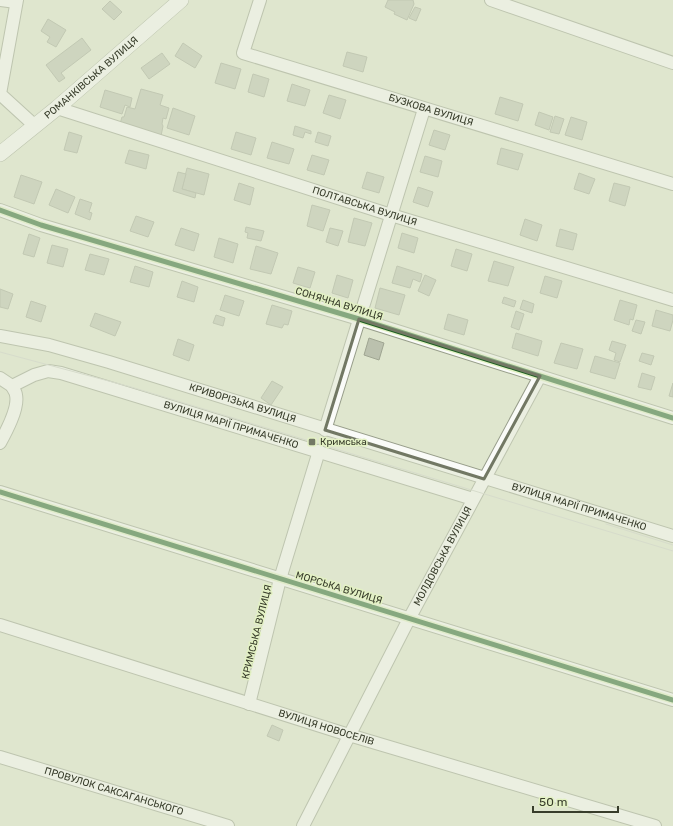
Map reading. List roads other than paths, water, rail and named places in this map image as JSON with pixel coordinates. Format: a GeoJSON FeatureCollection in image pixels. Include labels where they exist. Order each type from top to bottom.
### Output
{"type":"FeatureCollection","features":[{"type":"Feature","properties":{"kind":"main road","name":"РОМАНКІВСЬКА ВУЛИЦЯ"},"geometry":{"type":"LineString","coordinates":[[0,154],[34,125],[57,108],[181,0]]}},
{"type":"Feature","properties":{"kind":"street"},"geometry":{"type":"LineString","coordinates":[[0,0],[16,1],[0,94],[34,125]]}},
{"type":"Feature","properties":{"kind":"street","name":"БУЗКОВА ВУЛИЦЯ"},"geometry":{"type":"LineString","coordinates":[[260,0],[242,53],[673,184]]}},
{"type":"Feature","properties":{"kind":"street"},"geometry":{"type":"LineString","coordinates":[[492,0],[673,63]]}},
{"type":"Feature","properties":{"kind":"street","name":"ПОЛТАВСЬКА ВУЛИЦЯ"},"geometry":{"type":"LineString","coordinates":[[57,108],[391,215],[673,300]]}},
{"type":"Feature","properties":{"kind":"street"},"geometry":{"type":"LineString","coordinates":[[325,430],[424,109]]}},
{"type":"Feature","properties":{"kind":"street","name":"СОНЯЧНА ВУЛИЦЯ"},"geometry":{"type":"LineString","coordinates":[[0,210],[41,225],[359,319],[673,418]]}},
{"type":"Feature","properties":{"kind":"street","name":"КРИВОРІЗЬКА ВУЛИЦЯ"},"geometry":{"type":"LineString","coordinates":[[0,336],[49,345],[484,479]]}},
{"type":"Feature","properties":{"kind":"street","name":"ВУЛИЦЯ МАРІЇ ПРИМАЧЕНКО"},"geometry":{"type":"LineString","coordinates":[[12,386],[34,375],[48,371],[61,373],[473,498]]}},
{"type":"Feature","properties":{"kind":"street","name":"МОЛДОВСЬКА ВУЛИЦЯ"},"geometry":{"type":"LineString","coordinates":[[303,826],[408,619],[540,376]]}},
{"type":"Feature","properties":{"kind":"street"},"geometry":{"type":"LineString","coordinates":[[0,378],[12,386],[16,395],[15,408],[6,433],[0,443]]}},
{"type":"Feature","properties":{"kind":"street","name":"КРИМСЬКА ВУЛИЦЯ"},"geometry":{"type":"LineString","coordinates":[[249,704],[280,579],[319,451]]}},
{"type":"Feature","properties":{"kind":"street","name":"ВУЛИЦЯ МАРІЇ ПРИМАЧЕНКО"},"geometry":{"type":"LineString","coordinates":[[484,479],[673,536]]}},
{"type":"Feature","properties":{"kind":"street","name":"МОРСЬКА ВУЛИЦЯ"},"geometry":{"type":"LineString","coordinates":[[0,492],[673,700]]}},
{"type":"Feature","properties":{"kind":"street","name":"ВУЛИЦЯ НОВОСЕЛІВ"},"geometry":{"type":"LineString","coordinates":[[0,624],[349,735],[655,826]]}},
{"type":"Feature","properties":{"kind":"street","name":"ПРОВУЛОК САКСАГАНСЬКОГО"},"geometry":{"type":"LineString","coordinates":[[0,757],[228,826]]}},
{"type":"Feature","properties":{"kind":"tram line"},"geometry":{"type":"LineString","coordinates":[[0,352],[131,387],[673,551]]}},
{"type":"Feature","properties":{"kind":"tram line"},"geometry":{"type":"LineString","coordinates":[[606,524],[673,545]]}},
{"type":"Feature","properties":{"kind":"place","name":"Кримська"},"geometry":{"type":"Point","coordinates":[312,442]}}]}
